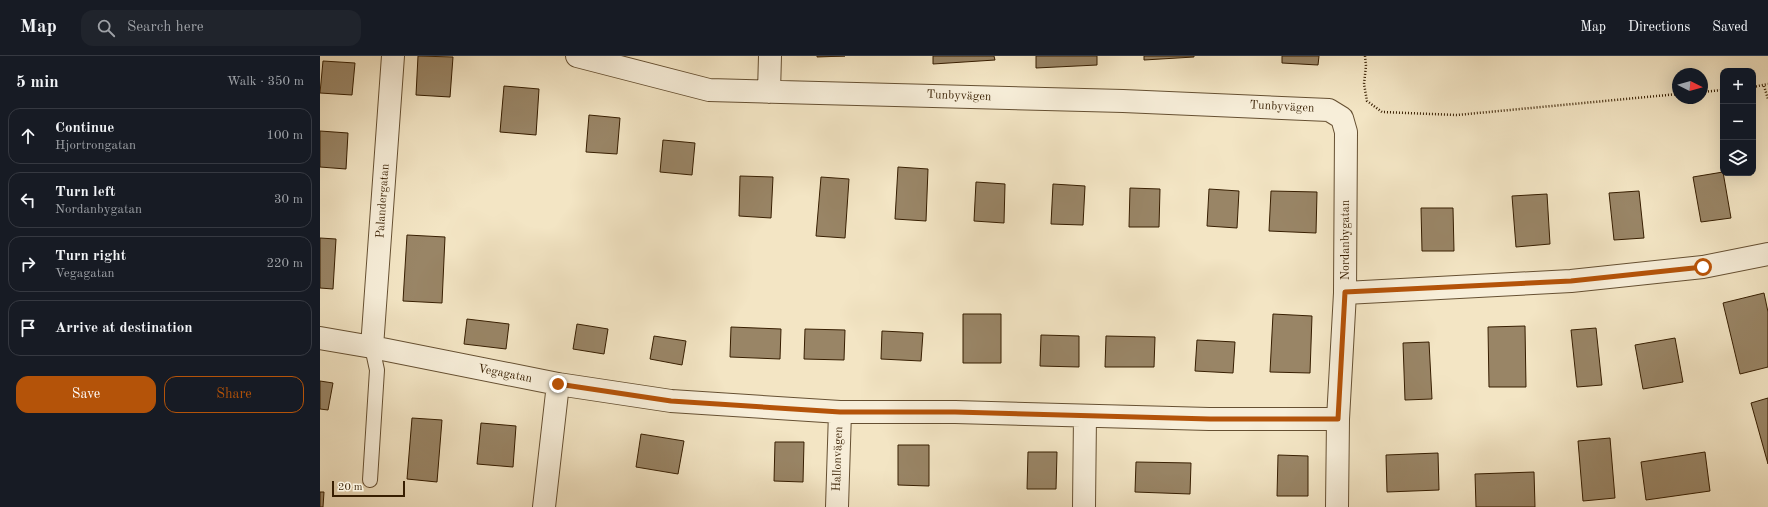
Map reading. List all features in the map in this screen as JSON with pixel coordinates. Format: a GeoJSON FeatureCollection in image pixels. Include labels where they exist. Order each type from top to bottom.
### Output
{"type":"FeatureCollection","features":[{"type":"Feature","properties":{"kind":"street","name":"Palandergatan"},"geometry":{"type":"LineString","coordinates":[[372,347],[393,56]]}},
{"type":"Feature","properties":{"kind":"street","name":"Tunbyvägen"},"geometry":{"type":"LineString","coordinates":[[577,56],[709,90],[1107,100],[1301,108],[1329,110],[1342,118]]}},
{"type":"Feature","properties":{"kind":"street"},"geometry":{"type":"LineString","coordinates":[[769,92],[770,56]]}},
{"type":"Feature","properties":{"kind":"street","name":"Nordanbygatan"},"geometry":{"type":"LineString","coordinates":[[1337,507],[1338,419],[1345,292],[1346,132],[1342,118]]}},
{"type":"Feature","properties":{"kind":"street"},"geometry":{"type":"LineString","coordinates":[[1345,292],[1571,281],[1703,267],[1768,254]]}},
{"type":"Feature","properties":{"kind":"street","name":"Vegagatan"},"geometry":{"type":"LineString","coordinates":[[320,338],[558,384],[671,401],[840,412],[955,412],[1085,416],[1338,419]]}},
{"type":"Feature","properties":{"kind":"street"},"geometry":{"type":"LineString","coordinates":[[544,507],[558,384]]}},
{"type":"Feature","properties":{"kind":"street","name":"Hallonvägen"},"geometry":{"type":"LineString","coordinates":[[837,507],[840,412]]}},
{"type":"Feature","properties":{"kind":"street"},"geometry":{"type":"LineString","coordinates":[[1084,507],[1085,416]]}},
{"type":"Feature","properties":{"kind":"lane"},"geometry":{"type":"LineString","coordinates":[[370,480],[377,370],[372,347]]}},
{"type":"Feature","properties":{"kind":"path"},"geometry":{"type":"LineString","coordinates":[[1365,56],[1366,66],[1364,84],[1367,101],[1382,112],[1457,115],[1672,95]]}},
{"type":"Feature","properties":{"kind":"path"},"geometry":{"type":"LineString","coordinates":[[1756,87],[1768,84]]}},
{"type":"Feature","properties":{"kind":"path"},"geometry":{"type":"LineString","coordinates":[[1764,86],[1768,100]]}},
{"type":"Feature","properties":{"kind":"path"},"geometry":{"type":"LineString","coordinates":[[1708,91],[1720,90]]}},
{"type":"Feature","properties":{"kind":"building"},"geometry":{"type":"Polygon","coordinates":[[[418,56],[453,57],[450,97],[416,95],[418,56]]]}},
{"type":"Feature","properties":{"kind":"building"},"geometry":{"type":"Polygon","coordinates":[[[817,56],[845,56],[817,57],[817,56]]]}},
{"type":"Feature","properties":{"kind":"building"},"geometry":{"type":"Polygon","coordinates":[[[933,56],[994,56],[995,60],[933,64],[933,56]]]}},
{"type":"Feature","properties":{"kind":"building"},"geometry":{"type":"Polygon","coordinates":[[[1036,56],[1097,56],[1097,65],[1036,68],[1036,56]]]}},
{"type":"Feature","properties":{"kind":"building"},"geometry":{"type":"Polygon","coordinates":[[[1144,56],[1194,56],[1194,57],[1144,60],[1144,56]]]}},
{"type":"Feature","properties":{"kind":"building"},"geometry":{"type":"Polygon","coordinates":[[[1282,56],[1319,56],[1318,65],[1282,63],[1282,56]]]}},
{"type":"Feature","properties":{"kind":"building"},"geometry":{"type":"Polygon","coordinates":[[[323,61],[355,63],[352,95],[320,93],[323,61]]]}},
{"type":"Feature","properties":{"kind":"building"},"geometry":{"type":"Polygon","coordinates":[[[504,86],[539,89],[536,135],[500,132],[504,86]]]}},
{"type":"Feature","properties":{"kind":"building"},"geometry":{"type":"Polygon","coordinates":[[[589,115],[620,118],[617,154],[586,152],[589,115]]]}},
{"type":"Feature","properties":{"kind":"building"},"geometry":{"type":"Polygon","coordinates":[[[320,131],[348,133],[346,169],[320,167],[320,131]]]}},
{"type":"Feature","properties":{"kind":"building"},"geometry":{"type":"Polygon","coordinates":[[[663,140],[695,143],[692,175],[660,172],[663,140]]]}},
{"type":"Feature","properties":{"kind":"building"},"geometry":{"type":"Polygon","coordinates":[[[898,167],[928,169],[926,221],[895,219],[898,167]]]}},
{"type":"Feature","properties":{"kind":"building"},"geometry":{"type":"Polygon","coordinates":[[[1720,172],[1720,176],[1724,176],[1731,218],[1701,222],[1693,177],[1720,172]]]}},
{"type":"Feature","properties":{"kind":"building"},"geometry":{"type":"Polygon","coordinates":[[[740,176],[773,177],[771,218],[739,216],[740,176]]]}},
{"type":"Feature","properties":{"kind":"building"},"geometry":{"type":"Polygon","coordinates":[[[821,177],[849,179],[845,238],[816,236],[821,177]]]}},
{"type":"Feature","properties":{"kind":"building"},"geometry":{"type":"Polygon","coordinates":[[[976,182],[1005,184],[1004,223],[974,221],[976,182]]]}},
{"type":"Feature","properties":{"kind":"building"},"geometry":{"type":"Polygon","coordinates":[[[1053,184],[1085,186],[1083,225],[1051,224],[1053,184]]]}},
{"type":"Feature","properties":{"kind":"building"},"geometry":{"type":"Polygon","coordinates":[[[1130,188],[1160,189],[1159,227],[1129,227],[1130,188]]]}},
{"type":"Feature","properties":{"kind":"building"},"geometry":{"type":"Polygon","coordinates":[[[1209,189],[1239,191],[1237,228],[1207,226],[1209,189]]]}},
{"type":"Feature","properties":{"kind":"building"},"geometry":{"type":"Polygon","coordinates":[[[1271,191],[1317,192],[1316,233],[1269,231],[1271,191]]]}},
{"type":"Feature","properties":{"kind":"building"},"geometry":{"type":"Polygon","coordinates":[[[1639,191],[1644,238],[1614,240],[1609,193],[1639,191]]]}},
{"type":"Feature","properties":{"kind":"building"},"geometry":{"type":"Polygon","coordinates":[[[1547,194],[1550,244],[1516,247],[1512,196],[1547,194]]]}},
{"type":"Feature","properties":{"kind":"building"},"geometry":{"type":"Polygon","coordinates":[[[1421,208],[1453,208],[1454,251],[1422,251],[1421,208]]]}},
{"type":"Feature","properties":{"kind":"building"},"geometry":{"type":"Polygon","coordinates":[[[407,235],[445,237],[442,303],[403,301],[407,235]]]}},
{"type":"Feature","properties":{"kind":"building"},"geometry":{"type":"Polygon","coordinates":[[[320,238],[336,239],[333,289],[320,288],[320,238]]]}},
{"type":"Feature","properties":{"kind":"building"},"geometry":{"type":"Polygon","coordinates":[[[1764,293],[1768,312],[1768,367],[1740,374],[1723,303],[1764,293]]]}},
{"type":"Feature","properties":{"kind":"building"},"geometry":{"type":"Polygon","coordinates":[[[963,314],[1001,314],[1001,363],[963,363],[963,314]]]}},
{"type":"Feature","properties":{"kind":"building"},"geometry":{"type":"Polygon","coordinates":[[[1273,314],[1312,316],[1310,373],[1270,372],[1273,314]]]}},
{"type":"Feature","properties":{"kind":"building"},"geometry":{"type":"Polygon","coordinates":[[[467,319],[509,324],[506,349],[464,344],[467,319]]]}},
{"type":"Feature","properties":{"kind":"building"},"geometry":{"type":"Polygon","coordinates":[[[577,324],[608,329],[604,354],[573,349],[577,324]]]}},
{"type":"Feature","properties":{"kind":"building"},"geometry":{"type":"Polygon","coordinates":[[[1525,326],[1526,387],[1489,387],[1488,327],[1525,326]]]}},
{"type":"Feature","properties":{"kind":"building"},"geometry":{"type":"Polygon","coordinates":[[[731,327],[781,329],[780,359],[730,357],[731,327]]]}},
{"type":"Feature","properties":{"kind":"building"},"geometry":{"type":"Polygon","coordinates":[[[1596,328],[1602,385],[1577,387],[1571,330],[1596,328]]]}},
{"type":"Feature","properties":{"kind":"building"},"geometry":{"type":"Polygon","coordinates":[[[805,329],[845,330],[844,360],[804,359],[805,329]]]}},
{"type":"Feature","properties":{"kind":"building"},"geometry":{"type":"Polygon","coordinates":[[[882,331],[923,333],[921,361],[881,359],[882,331]]]}},
{"type":"Feature","properties":{"kind":"building"},"geometry":{"type":"Polygon","coordinates":[[[1041,335],[1079,336],[1079,367],[1040,366],[1041,335]]]}},
{"type":"Feature","properties":{"kind":"building"},"geometry":{"type":"Polygon","coordinates":[[[654,336],[686,341],[682,365],[650,359],[654,336]]]}},
{"type":"Feature","properties":{"kind":"building"},"geometry":{"type":"Polygon","coordinates":[[[1106,336],[1155,337],[1154,367],[1105,367],[1106,336]]]}},
{"type":"Feature","properties":{"kind":"building"},"geometry":{"type":"Polygon","coordinates":[[[1675,338],[1683,382],[1643,389],[1635,345],[1675,338]]]}},
{"type":"Feature","properties":{"kind":"building"},"geometry":{"type":"Polygon","coordinates":[[[1197,340],[1235,342],[1233,373],[1195,371],[1197,340]]]}},
{"type":"Feature","properties":{"kind":"building"},"geometry":{"type":"Polygon","coordinates":[[[1429,342],[1432,399],[1405,400],[1403,343],[1429,342]]]}},
{"type":"Feature","properties":{"kind":"building"},"geometry":{"type":"Polygon","coordinates":[[[320,381],[333,383],[328,410],[320,409],[320,381]]]}},
{"type":"Feature","properties":{"kind":"building"},"geometry":{"type":"Polygon","coordinates":[[[1768,398],[1768,464],[1751,403],[1768,398]]]}},
{"type":"Feature","properties":{"kind":"building"},"geometry":{"type":"Polygon","coordinates":[[[412,418],[442,420],[437,482],[407,479],[412,418]]]}},
{"type":"Feature","properties":{"kind":"building"},"geometry":{"type":"Polygon","coordinates":[[[481,423],[516,426],[513,467],[477,464],[481,423]]]}},
{"type":"Feature","properties":{"kind":"building"},"geometry":{"type":"Polygon","coordinates":[[[641,434],[684,441],[678,474],[636,467],[641,434]]]}},
{"type":"Feature","properties":{"kind":"building"},"geometry":{"type":"Polygon","coordinates":[[[1610,438],[1615,498],[1583,501],[1578,441],[1610,438]]]}},
{"type":"Feature","properties":{"kind":"building"},"geometry":{"type":"Polygon","coordinates":[[[775,442],[804,442],[803,482],[774,481],[775,442]]]}},
{"type":"Feature","properties":{"kind":"building"},"geometry":{"type":"Polygon","coordinates":[[[898,445],[929,445],[929,486],[898,485],[898,445]]]}},
{"type":"Feature","properties":{"kind":"building"},"geometry":{"type":"Polygon","coordinates":[[[1028,452],[1057,452],[1056,489],[1027,489],[1028,452]]]}},
{"type":"Feature","properties":{"kind":"building"},"geometry":{"type":"Polygon","coordinates":[[[1705,452],[1710,491],[1646,500],[1641,462],[1705,452]]]}},
{"type":"Feature","properties":{"kind":"building"},"geometry":{"type":"Polygon","coordinates":[[[1438,453],[1439,490],[1387,492],[1386,455],[1438,453]]]}},
{"type":"Feature","properties":{"kind":"building"},"geometry":{"type":"Polygon","coordinates":[[[1278,455],[1308,456],[1308,496],[1277,496],[1278,455]]]}},
{"type":"Feature","properties":{"kind":"building"},"geometry":{"type":"Polygon","coordinates":[[[1136,462],[1191,463],[1190,494],[1135,492],[1136,462]]]}},
{"type":"Feature","properties":{"kind":"building"},"geometry":{"type":"Polygon","coordinates":[[[1534,472],[1535,507],[1476,507],[1475,474],[1534,472]]]}},
{"type":"Feature","properties":{"kind":"building"},"geometry":{"type":"Polygon","coordinates":[[[320,492],[324,492],[323,507],[320,507],[320,492]]]}},
{"type":"Feature","properties":{"kind":"route"},"geometry":{"type":"LineString","coordinates":[[558,384],[671,401],[840,412],[955,412],[1210,419],[1338,419],[1345,292],[1571,281],[1703,267]]}}]}
